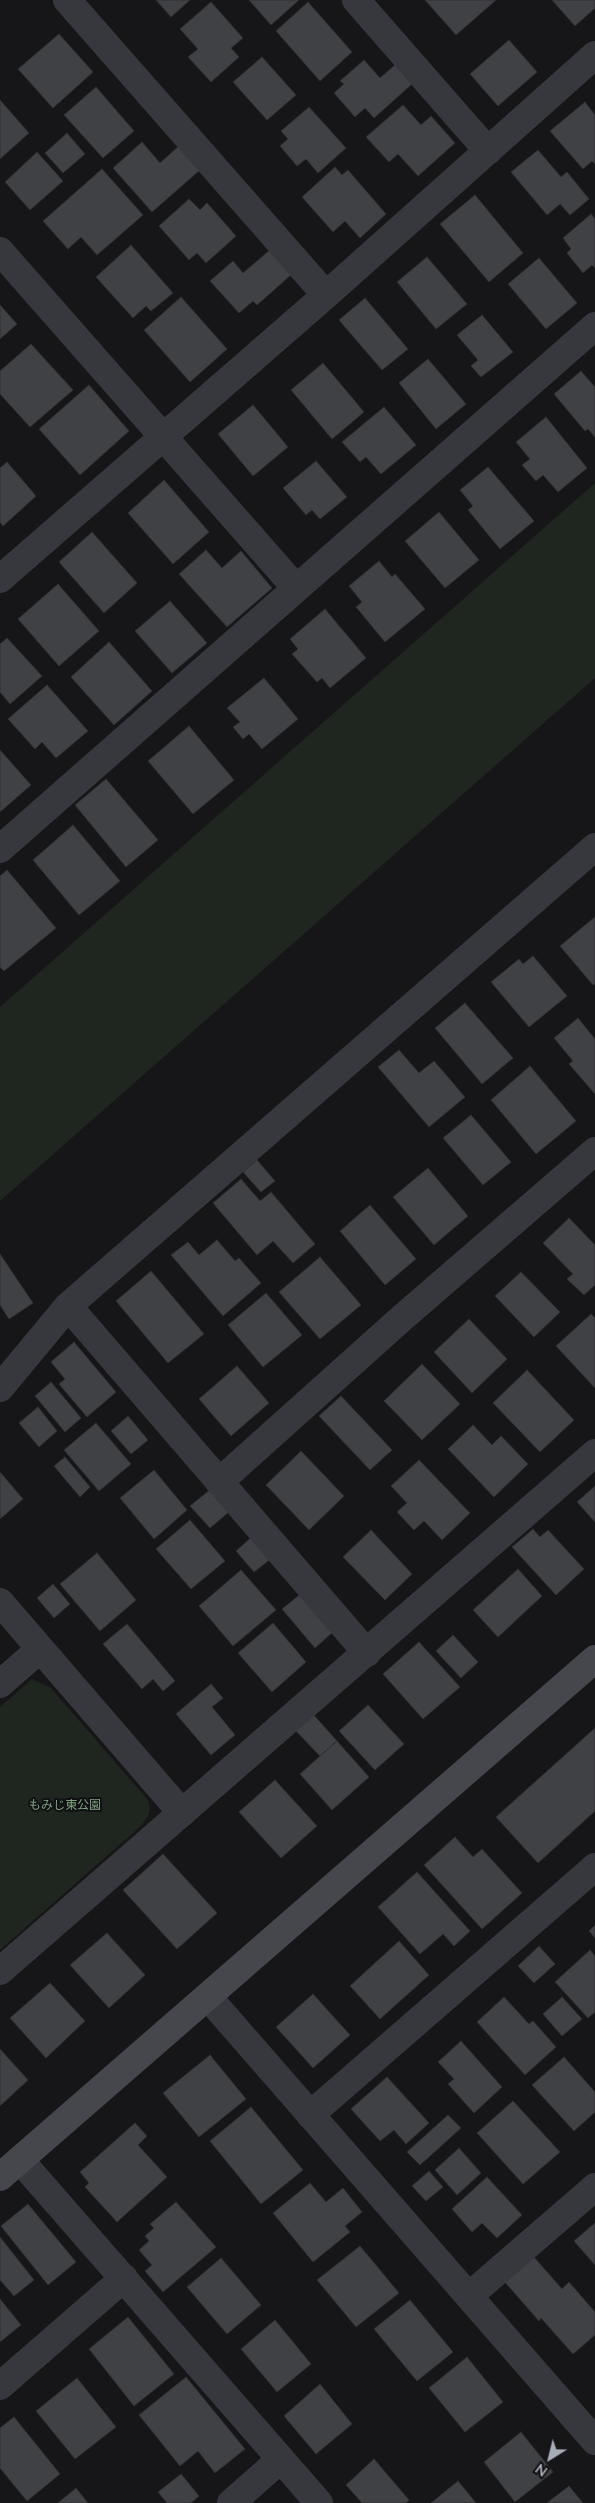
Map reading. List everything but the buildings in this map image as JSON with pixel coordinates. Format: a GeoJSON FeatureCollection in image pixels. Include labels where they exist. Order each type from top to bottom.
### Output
{"type":"FeatureCollection","features":[{"type":"Feature","properties":{"kind":"street"},"geometry":{"type":"LineString","coordinates":[[67,0],[326,296]]}},
{"type":"Feature","properties":{"kind":"street"},"geometry":{"type":"LineString","coordinates":[[356,0],[488,151]]}},
{"type":"Feature","properties":{"kind":"street"},"geometry":{"type":"LineString","coordinates":[[0,579],[326,296],[595,55]]}},
{"type":"Feature","properties":{"kind":"street"},"geometry":{"type":"LineString","coordinates":[[0,251],[165,436],[296,588]]}},
{"type":"Feature","properties":{"kind":"street"},"geometry":{"type":"LineString","coordinates":[[0,849],[595,326]]}},
{"type":"Feature","properties":{"kind":"street"},"geometry":{"type":"LineString","coordinates":[[0,1388],[68,1306],[595,847]]}},
{"type":"Feature","properties":{"kind":"street"},"geometry":{"type":"LineString","coordinates":[[219,1482],[595,1151]]}},
{"type":"Feature","properties":{"kind":"street"},"geometry":{"type":"LineString","coordinates":[[68,1306],[367,1653]]}},
{"type":"Feature","properties":{"kind":"street"},"geometry":{"type":"LineString","coordinates":[[0,1971],[595,1453]]}},
{"type":"Feature","properties":{"kind":"street"},"geometry":{"type":"LineString","coordinates":[[0,1602],[182,1813]]}},
{"type":"Feature","properties":{"kind":"street"},"geometry":{"type":"LineString","coordinates":[[0,1684],[40,1649]]}},
{"type":"Feature","properties":{"kind":"street"},"geometry":{"type":"LineString","coordinates":[[319,2503],[124,2278],[10,2168],[595,1659]]}},
{"type":"Feature","properties":{"kind":"street"},"geometry":{"type":"LineString","coordinates":[[310,2115],[595,1867]]}},
{"type":"Feature","properties":{"kind":"street"},"geometry":{"type":"LineString","coordinates":[[208,1997],[595,2441]]}},
{"type":"Feature","properties":{"kind":"street"},"geometry":{"type":"LineString","coordinates":[[469,2296],[595,2187]]}},
{"type":"Feature","properties":{"kind":"street"},"geometry":{"type":"LineString","coordinates":[[0,2386],[124,2278]]}},
{"type":"Feature","properties":{"kind":"street"},"geometry":{"type":"LineString","coordinates":[[231,2503],[281,2460]]}},
{"type":"Feature","properties":{"kind":"green space"},"geometry":{"type":"Polygon","coordinates":[[[595,483],[595,678],[0,1201],[0,1007],[595,483]]]}},
{"type":"Feature","properties":{"kind":"green space","name":"もみじ東公園"},"geometry":{"type":"Polygon","coordinates":[[[32,1679],[51,1688],[148,1800],[150,1809],[142,1825],[0,1950],[0,1707],[32,1679]]]}}]}
